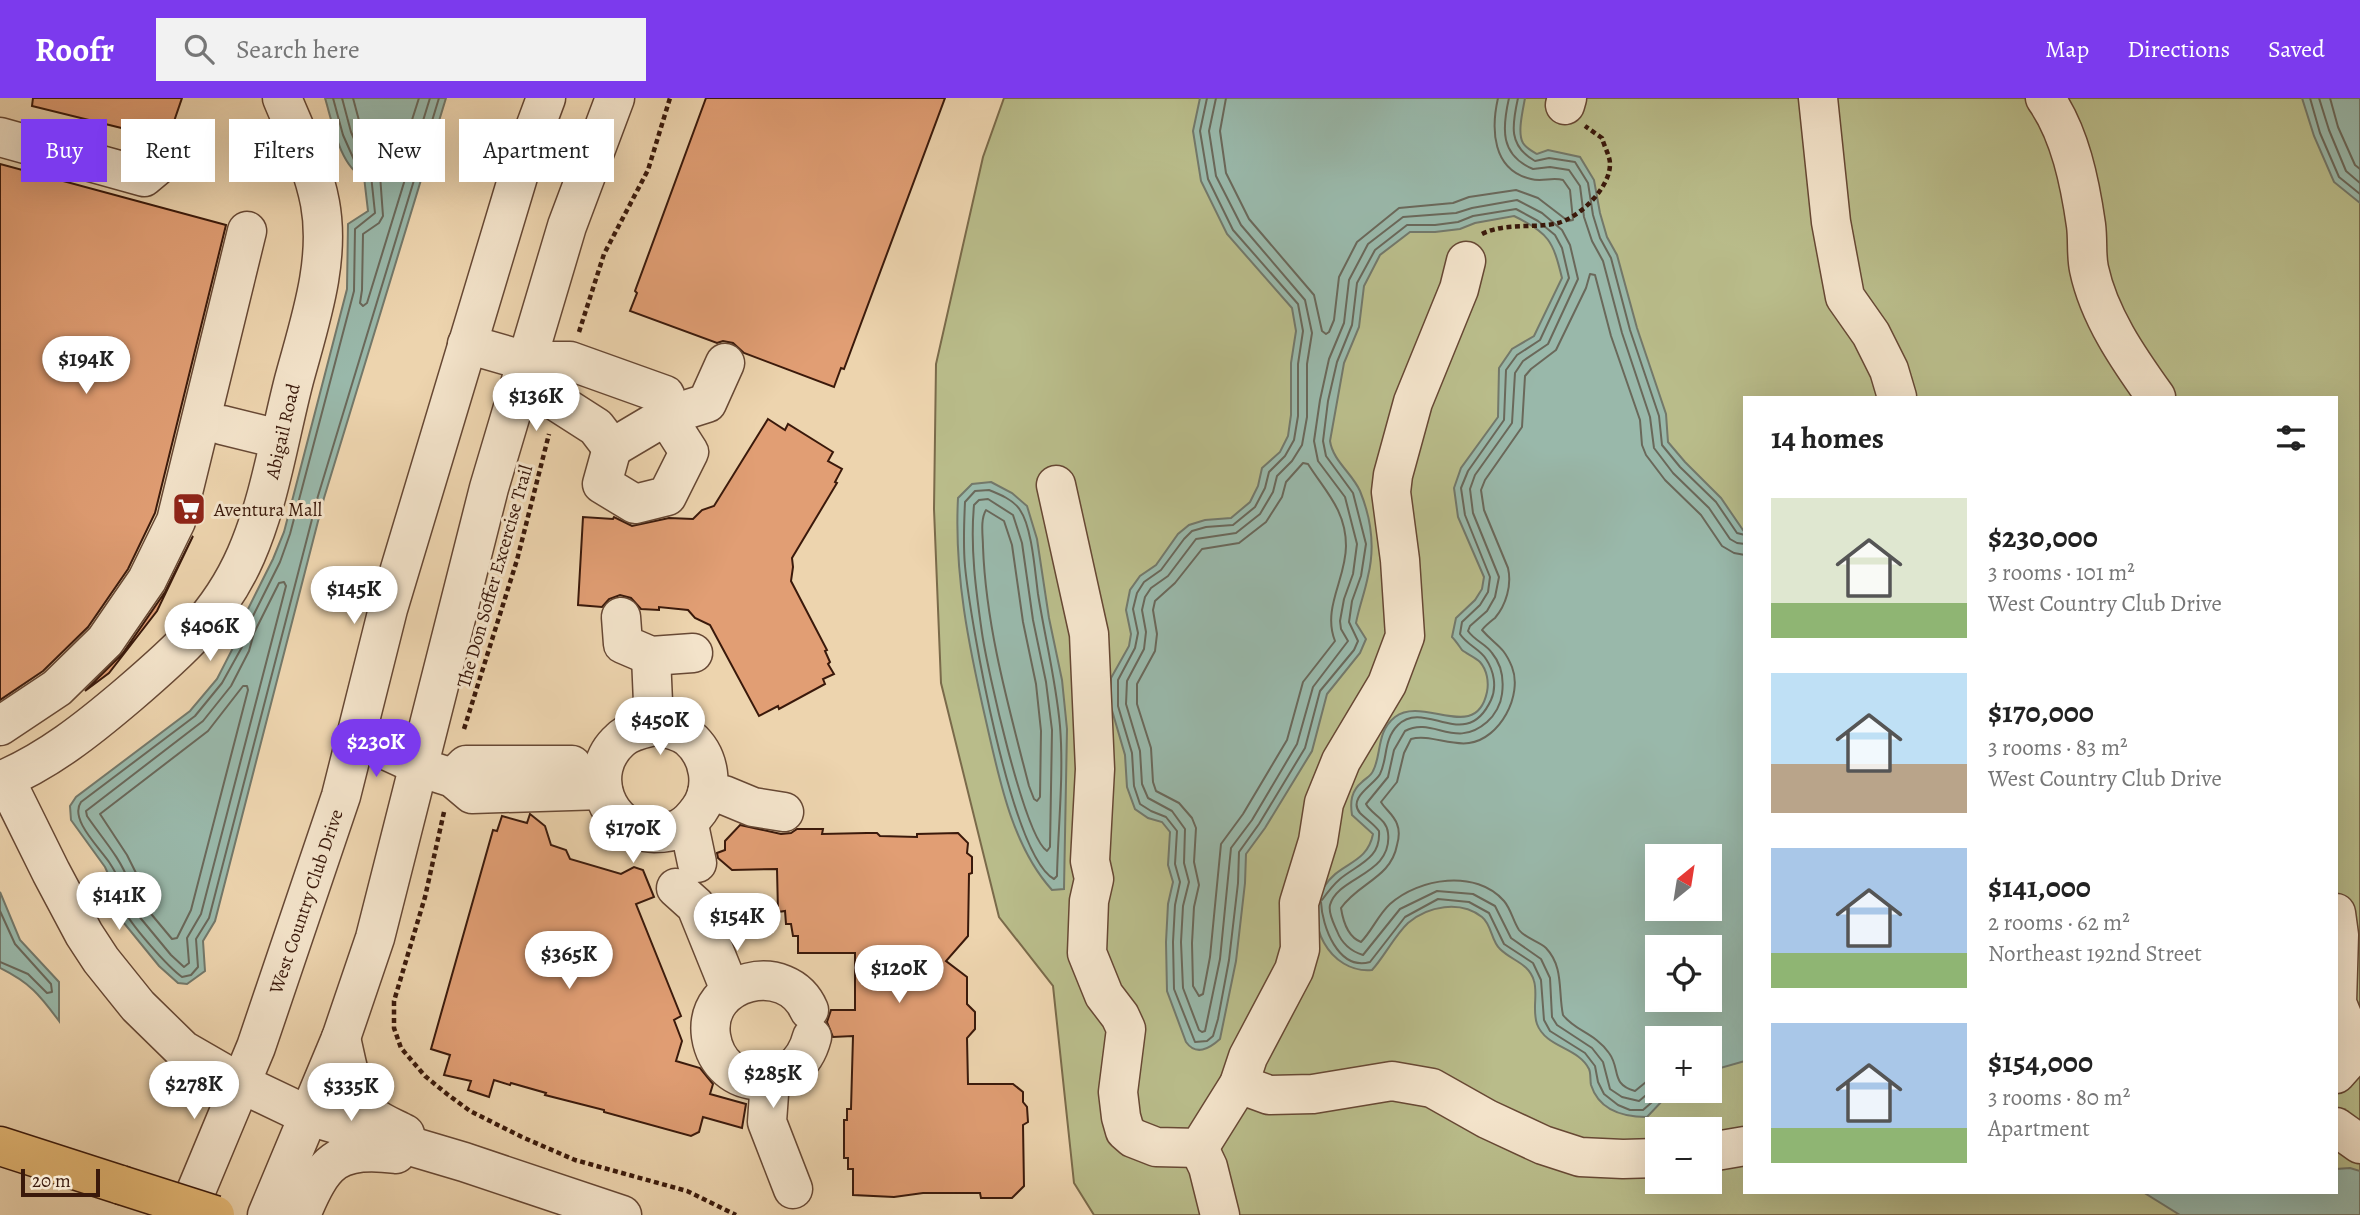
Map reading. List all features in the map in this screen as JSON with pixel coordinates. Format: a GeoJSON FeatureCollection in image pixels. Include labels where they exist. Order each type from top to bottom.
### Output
{"type":"FeatureCollection","features":[{"type":"Feature","properties":{"kind":"highway"},"geometry":{"type":"LineString","coordinates":[[0,1146],[215,1215]]}},
{"type":"Feature","properties":{"kind":"street","name":"Abigail Road"},"geometry":{"type":"LineString","coordinates":[[3,780],[52,754],[175,656],[210,616],[245,556],[260,516],[318,287],[322,241],[320,204],[312,172],[282,98]]}},
{"type":"Feature","properties":{"kind":"street","name":"West Country Club Drive"},"geometry":{"type":"LineString","coordinates":[[186,1215],[242,1084],[299,926],[341,796],[388,609],[523,160],[546,98]]}},
{"type":"Feature","properties":{"kind":"street"},"geometry":{"type":"LineString","coordinates":[[267,1215],[341,1038],[436,771],[489,488],[567,226],[615,98]]}},
{"type":"Feature","properties":{"kind":"street"},"geometry":{"type":"LineString","coordinates":[[1818,98],[1831,222],[1845,297],[1871,334],[1889,370],[1897,396]]}},
{"type":"Feature","properties":{"kind":"street"},"geometry":{"type":"LineString","coordinates":[[2045,98],[2057,114],[2075,169],[2086,226],[2088,267],[2103,313],[2155,396]]}},
{"type":"Feature","properties":{"kind":"street"},"geometry":{"type":"LineString","coordinates":[[0,137],[121,171]]}},
{"type":"Feature","properties":{"kind":"street"},"geometry":{"type":"LineString","coordinates":[[0,726],[57,688],[105,641],[147,580],[176,521],[247,231]]}},
{"type":"Feature","properties":{"kind":"street"},"geometry":{"type":"LineString","coordinates":[[1199,1148],[1239,1084],[1248,1058],[1294,970],[1300,949],[1299,903],[1318,841],[1324,803],[1341,761],[1387,684],[1405,636],[1400,560],[1391,492],[1393,475],[1413,402],[1459,289],[1466,261]]}},
{"type":"Feature","properties":{"kind":"street"},"geometry":{"type":"LineString","coordinates":[[467,344],[526,361],[570,361],[665,395],[666,416],[690,452],[667,496],[635,504],[602,484],[612,448],[666,416],[707,403],[725,363]]}},
{"type":"Feature","properties":{"kind":"street"},"geometry":{"type":"LineString","coordinates":[[526,361],[557,402],[596,427],[612,448]]}},
{"type":"Feature","properties":{"kind":"street"},"geometry":{"type":"LineString","coordinates":[[222,425],[279,439]]}},
{"type":"Feature","properties":{"kind":"street"},"geometry":{"type":"LineString","coordinates":[[1056,485],[1089,634],[1095,769],[1090,861],[1094,879],[1089,901],[1087,953],[1104,995],[1126,1029],[1118,1092],[1121,1117],[1125,1131],[1133,1138],[1156,1147],[1199,1148]]}},
{"type":"Feature","properties":{"kind":"street"},"geometry":{"type":"LineString","coordinates":[[621,618],[623,645],[651,656],[693,653]]}},
{"type":"Feature","properties":{"kind":"street"},"geometry":{"type":"LineString","coordinates":[[651,656],[654,726]]}},
{"type":"Feature","properties":{"kind":"street"},"geometry":{"type":"LineString","coordinates":[[688,882],[698,809],[708,769],[701,752],[688,738],[672,729],[654,726],[636,730],[620,739],[608,753],[604,776],[606,803],[616,817],[629,827],[663,833],[698,809],[724,795],[753,807],[784,813]]}},
{"type":"Feature","properties":{"kind":"street"},"geometry":{"type":"LineString","coordinates":[[357,737],[436,771],[472,794],[604,776]]}},
{"type":"Feature","properties":{"kind":"street"},"geometry":{"type":"LineString","coordinates":[[3,780],[84,934],[119,986],[156,1026],[183,1050],[242,1084],[309,1116],[464,1162],[622,1215]]}},
{"type":"Feature","properties":{"kind":"street"},"geometry":{"type":"LineString","coordinates":[[652,833],[688,882],[730,990]]}},
{"type":"Feature","properties":{"kind":"street"},"geometry":{"type":"LineString","coordinates":[[2338,928],[2339,935],[2350,952],[2338,999]]}},
{"type":"Feature","properties":{"kind":"street"},"geometry":{"type":"LineString","coordinates":[[760,979],[777,981],[792,989],[811,1024],[809,1050],[799,1065],[786,1075],[770,1080],[753,1080],[737,1074],[724,1064],[715,1050],[711,1034],[712,1018],[719,1002],[730,990],[744,982],[760,979]]}},
{"type":"Feature","properties":{"kind":"street"},"geometry":{"type":"LineString","coordinates":[[2338,1006],[2347,1028],[2360,1040]]}},
{"type":"Feature","properties":{"kind":"street"},"geometry":{"type":"LineString","coordinates":[[341,1038],[356,1091],[365,1109],[377,1120],[464,1162]]}},
{"type":"Feature","properties":{"kind":"street"},"geometry":{"type":"LineString","coordinates":[[2338,1072],[2360,1048]]}},
{"type":"Feature","properties":{"kind":"street"},"geometry":{"type":"LineString","coordinates":[[770,1080],[767,1122],[793,1189]]}},
{"type":"Feature","properties":{"kind":"street"},"geometry":{"type":"LineString","coordinates":[[1239,1084],[1269,1095],[1313,1094],[1392,1081],[1432,1088],[1486,1119],[1543,1145],[1580,1157],[1645,1158]]}},
{"type":"Feature","properties":{"kind":"street"},"geometry":{"type":"LineString","coordinates":[[2338,1128],[2360,1144]]}},
{"type":"Feature","properties":{"kind":"street"},"geometry":{"type":"LineString","coordinates":[[1722,1150],[1743,1146]]}},
{"type":"Feature","properties":{"kind":"street"},"geometry":{"type":"LineString","coordinates":[[1199,1148],[1208,1167],[1220,1215]]}},
{"type":"Feature","properties":{"kind":"street"},"geometry":{"type":"LineString","coordinates":[[301,1215],[323,1172],[337,1160],[354,1153],[374,1151],[464,1162]]}},
{"type":"Feature","properties":{"kind":"path"},"geometry":{"type":"LineString","coordinates":[[578,333],[604,254],[648,170],[670,98]]}},
{"type":"Feature","properties":{"kind":"path"},"geometry":{"type":"LineString","coordinates":[[1466,261],[1472,246],[1484,232],[1510,225],[1560,222],[1583,208],[1602,191],[1610,165],[1602,138],[1583,125],[1566,102]]}},
{"type":"Feature","properties":{"kind":"path","name":"The Don Soffer Excercise Trail"},"geometry":{"type":"LineString","coordinates":[[460,740],[517,561],[549,433]]}},
{"type":"Feature","properties":{"kind":"path"},"geometry":{"type":"LineString","coordinates":[[441,826],[425,897],[394,1000],[394,1028],[401,1048],[425,1076],[455,1100],[470,1111],[522,1137],[575,1160],[687,1191],[736,1215]]}},
{"type":"Feature","properties":{"kind":"green space"},"geometry":{"type":"Polygon","coordinates":[[[1004,98],[2360,98],[2360,1215],[1094,1215],[1074,1183],[1053,986],[999,917],[941,683],[934,509],[936,364],[983,157],[1004,98]]]}},
{"type":"Feature","properties":{"kind":"water"},"geometry":{"type":"Polygon","coordinates":[[[325,98],[446,98],[440,119],[353,119],[353,169],[339,144],[339,119],[331,119],[325,98]]]}},
{"type":"Feature","properties":{"kind":"water"},"geometry":{"type":"Polygon","coordinates":[[[1200,98],[1525,98],[1520,128],[1524,145],[1537,154],[1548,150],[1580,157],[1594,180],[1607,237],[1617,255],[1637,328],[1666,414],[1668,442],[1721,498],[1743,530],[1743,1062],[1722,1068],[1722,1026],[1645,1026],[1645,1103],[1660,1103],[1647,1117],[1629,1116],[1606,1106],[1595,1094],[1590,1071],[1584,1062],[1541,1032],[1535,1013],[1535,986],[1532,975],[1500,949],[1482,917],[1464,908],[1454,907],[1425,912],[1403,928],[1372,970],[1357,969],[1344,963],[1324,943],[1318,929],[1318,900],[1324,887],[1337,873],[1359,858],[1370,844],[1373,834],[1352,815],[1351,801],[1358,785],[1373,771],[1382,736],[1389,723],[1407,712],[1420,711],[1460,717],[1472,715],[1481,707],[1487,692],[1487,676],[1482,665],[1462,650],[1452,637],[1456,618],[1475,600],[1482,589],[1484,577],[1458,517],[1454,488],[1461,468],[1498,417],[1499,368],[1512,349],[1534,336],[1562,278],[1556,255],[1548,240],[1535,228],[1514,216],[1475,223],[1460,229],[1410,232],[1380,255],[1364,286],[1359,327],[1344,363],[1330,441],[1335,455],[1360,491],[1369,522],[1370,565],[1356,623],[1366,639],[1360,653],[1327,694],[1312,751],[1246,854],[1236,961],[1220,1039],[1211,1046],[1198,1050],[1186,1042],[1167,991],[1168,904],[1173,882],[1168,865],[1170,832],[1162,822],[1148,818],[1135,809],[1127,787],[1125,755],[1111,707],[1111,678],[1129,646],[1131,634],[1126,610],[1130,590],[1140,576],[1156,565],[1178,534],[1189,525],[1205,520],[1231,518],[1250,502],[1258,486],[1262,468],[1280,452],[1288,436],[1291,415],[1291,363],[1296,331],[1292,308],[1227,234],[1201,181],[1193,131],[1200,98]]]}},
{"type":"Feature","properties":{"kind":"water"},"geometry":{"type":"Polygon","coordinates":[[[2302,98],[2360,98],[2360,203],[2334,182],[2314,136],[2302,98]]]}},
{"type":"Feature","properties":{"kind":"water"},"geometry":{"type":"Polygon","coordinates":[[[365,182],[420,182],[324,498],[215,921],[203,941],[205,971],[187,984],[178,983],[159,966],[119,917],[114,904],[115,889],[105,867],[71,820],[70,806],[76,797],[190,711],[217,679],[235,644],[239,627],[284,532],[347,289],[348,224],[368,211],[365,182]]]}},
{"type":"Feature","properties":{"kind":"water"},"geometry":{"type":"Polygon","coordinates":[[[991,482],[1012,493],[1027,506],[1037,539],[1062,680],[1067,729],[1064,889],[1052,890],[1038,872],[1017,832],[996,765],[969,638],[958,555],[958,498],[972,484],[991,482]]]}},
{"type":"Feature","properties":{"kind":"water"},"geometry":{"type":"Polygon","coordinates":[[[0,892],[20,940],[59,982],[59,1021],[33,990],[0,968],[0,892]]]}},
{"type":"Feature","properties":{"kind":"water"},"geometry":{"type":"Polygon","coordinates":[[[2338,1169],[2360,1171],[2360,1215],[2180,1215],[2146,1194],[2338,1194],[2338,1169]]]}},
{"type":"Feature","properties":{"kind":"building"},"geometry":{"type":"Polygon","coordinates":[[[33,98],[182,98],[175,119],[121,119],[121,128],[107,124],[107,119],[85,119],[32,106],[33,98]]]}},
{"type":"Feature","properties":{"kind":"building"},"geometry":{"type":"Polygon","coordinates":[[[706,98],[945,98],[844,369],[841,368],[834,387],[744,353],[733,343],[717,343],[630,311],[706,98]]]}},
{"type":"Feature","properties":{"kind":"building"},"geometry":{"type":"Polygon","coordinates":[[[0,164],[21,170],[21,182],[67,182],[226,225],[155,513],[128,569],[88,627],[43,671],[0,700],[0,164]]]}},
{"type":"Feature","properties":{"kind":"building"},"geometry":{"type":"Polygon","coordinates":[[[768,419],[785,430],[788,424],[833,452],[828,461],[842,469],[835,482],[837,483],[792,558],[791,581],[827,650],[825,651],[830,662],[828,664],[834,674],[823,679],[825,684],[779,709],[778,706],[759,716],[710,625],[695,618],[688,610],[659,607],[659,610],[641,609],[631,598],[620,595],[609,599],[602,607],[578,605],[583,517],[614,517],[632,526],[669,518],[693,519],[702,510],[714,506],[768,419]]]}},
{"type":"Feature","properties":{"kind":"building"},"geometry":{"type":"Polygon","coordinates":[[[193,536],[157,611],[109,673],[85,691],[123,653],[165,592],[193,536]]]}},
{"type":"Feature","properties":{"kind":"building"},"geometry":{"type":"Polygon","coordinates":[[[530,814],[545,826],[551,845],[566,850],[570,859],[621,874],[634,867],[643,870],[654,897],[636,904],[681,1016],[674,1020],[682,1041],[676,1061],[700,1068],[713,1084],[710,1094],[746,1104],[742,1128],[703,1117],[699,1132],[691,1136],[511,1083],[510,1085],[494,1080],[489,1097],[468,1090],[471,1081],[444,1075],[450,1055],[431,1049],[493,830],[497,831],[502,816],[527,823],[530,814]]]}},
{"type":"Feature","properties":{"kind":"building"},"geometry":{"type":"Polygon","coordinates":[[[740,825],[781,834],[797,829],[823,829],[822,834],[877,833],[880,836],[917,837],[917,834],[958,833],[968,843],[967,853],[972,857],[972,873],[969,874],[968,936],[946,961],[967,977],[967,1004],[975,1012],[975,1029],[967,1038],[968,1084],[1013,1084],[1023,1092],[1028,1122],[1023,1125],[1024,1186],[1012,1198],[981,1198],[980,1193],[923,1193],[894,1197],[853,1195],[853,1169],[848,1169],[848,1158],[844,1158],[844,1120],[847,1120],[847,1109],[851,1109],[853,1036],[833,1037],[827,1022],[831,1010],[855,1010],[855,953],[798,953],[798,936],[793,936],[791,924],[786,924],[785,911],[778,912],[777,869],[732,870],[718,858],[717,853],[725,850],[725,841],[740,825]]]}},
{"type":"Feature","properties":{"kind":"place","name":"Aventura Mall"},"geometry":{"type":"Point","coordinates":[189,509]}}]}
